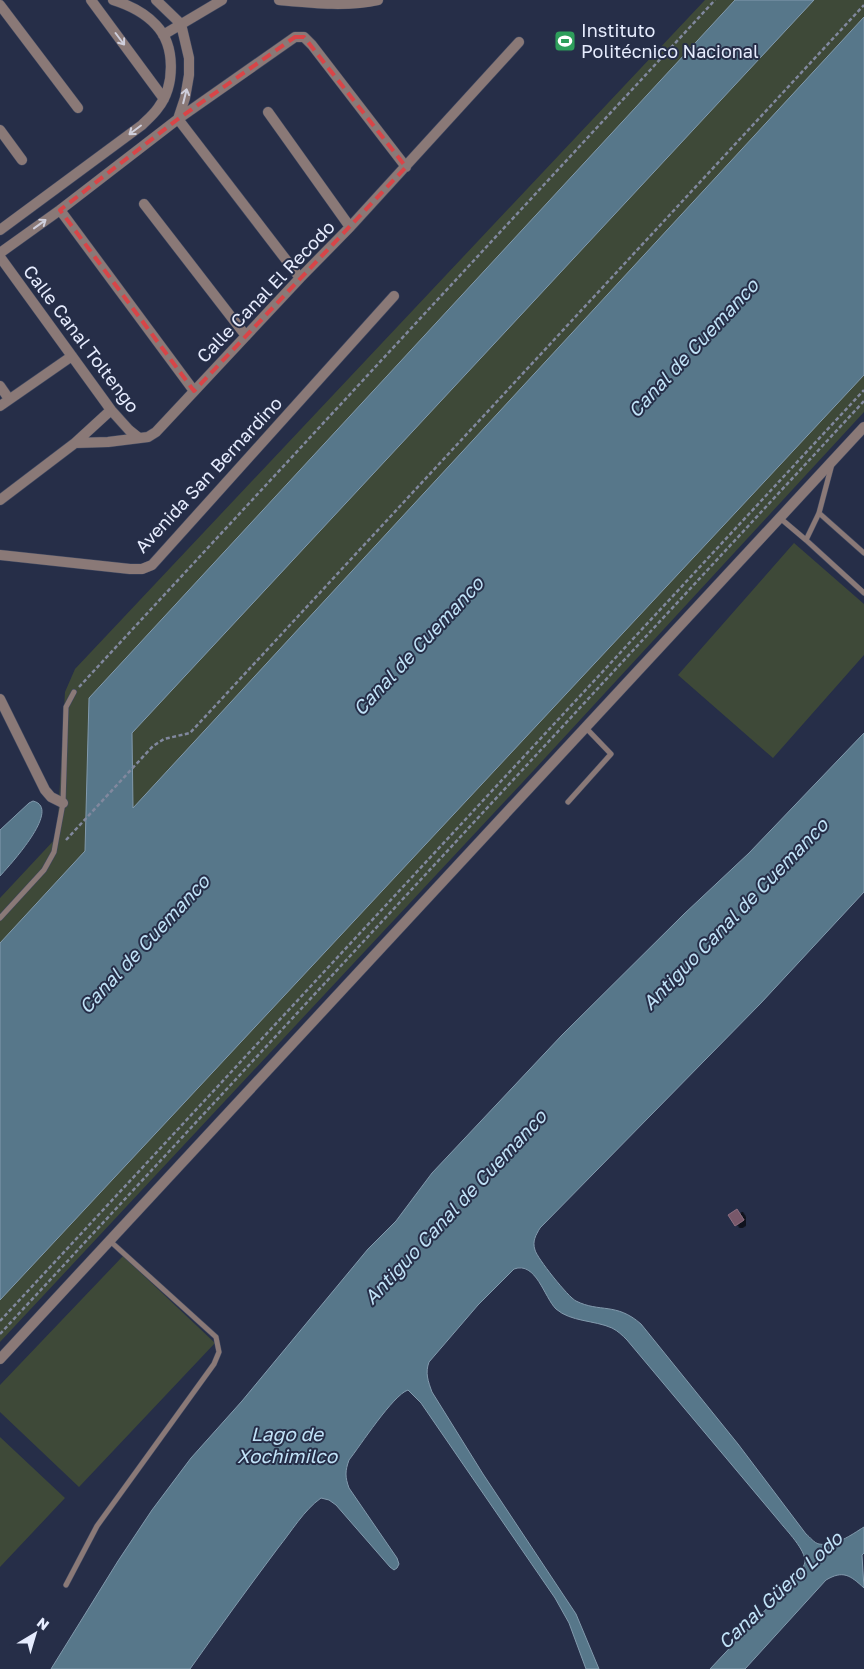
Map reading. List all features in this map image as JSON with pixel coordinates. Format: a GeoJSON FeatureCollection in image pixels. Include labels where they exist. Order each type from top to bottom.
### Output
{"type":"FeatureCollection","features":[{"type":"Feature","properties":{"kind":"street"},"geometry":{"type":"LineString","coordinates":[[91,0],[164,99]]}},
{"type":"Feature","properties":{"kind":"street"},"geometry":{"type":"LineString","coordinates":[[0,230],[142,125],[158,110],[164,99],[171,76],[168,46],[163,34],[156,25],[138,11],[113,0]]}},
{"type":"Feature","properties":{"kind":"street"},"geometry":{"type":"LineString","coordinates":[[156,0],[181,24],[190,58],[185,98],[178,119]]}},
{"type":"Feature","properties":{"kind":"street"},"geometry":{"type":"LineString","coordinates":[[163,34],[222,0]]}},
{"type":"Feature","properties":{"kind":"street"},"geometry":{"type":"LineString","coordinates":[[279,0],[348,3],[378,0]]}},
{"type":"Feature","properties":{"kind":"street"},"geometry":{"type":"LineString","coordinates":[[0,5],[78,108]]}},
{"type":"Feature","properties":{"kind":"street"},"geometry":{"type":"LineString","coordinates":[[0,253],[60,210],[178,119],[295,36],[304,36],[312,45],[406,167]]}},
{"type":"Feature","properties":{"kind":"street","name":"Calle Canal El Recodo"},"geometry":{"type":"LineString","coordinates":[[75,442],[108,442],[148,437],[156,432],[406,167],[519,42]]}},
{"type":"Feature","properties":{"kind":"street"},"geometry":{"type":"LineString","coordinates":[[268,112],[350,227]]}},
{"type":"Feature","properties":{"kind":"street"},"geometry":{"type":"LineString","coordinates":[[178,119],[300,278]]}},
{"type":"Feature","properties":{"kind":"street"},"geometry":{"type":"LineString","coordinates":[[0,130],[22,160]]}},
{"type":"Feature","properties":{"kind":"street"},"geometry":{"type":"LineString","coordinates":[[144,204],[246,336]]}},
{"type":"Feature","properties":{"kind":"street"},"geometry":{"type":"LineString","coordinates":[[60,210],[194,391]]}},
{"type":"Feature","properties":{"kind":"street","name":"Calle Canal Toltengo"},"geometry":{"type":"LineString","coordinates":[[0,258],[112,410],[129,430],[139,438]]}},
{"type":"Feature","properties":{"kind":"street","name":"Avenida San Bernardino"},"geometry":{"type":"LineString","coordinates":[[0,555],[130,569],[142,569],[152,566],[394,296]]}},
{"type":"Feature","properties":{"kind":"street"},"geometry":{"type":"LineString","coordinates":[[0,406],[72,356]]}},
{"type":"Feature","properties":{"kind":"street"},"geometry":{"type":"LineString","coordinates":[[0,386],[9,399]]}},
{"type":"Feature","properties":{"kind":"street"},"geometry":{"type":"LineString","coordinates":[[0,500],[75,442],[112,410]]}},
{"type":"Feature","properties":{"kind":"street"},"geometry":{"type":"LineString","coordinates":[[0,1359],[864,427]]}},
{"type":"Feature","properties":{"kind":"street"},"geometry":{"type":"LineString","coordinates":[[0,698],[45,790],[52,797],[63,803]]}},
{"type":"Feature","properties":{"kind":"lane"},"geometry":{"type":"LineString","coordinates":[[806,540],[819,513],[833,461]]}},
{"type":"Feature","properties":{"kind":"lane"},"geometry":{"type":"LineString","coordinates":[[819,513],[864,553]]}},
{"type":"Feature","properties":{"kind":"lane"},"geometry":{"type":"LineString","coordinates":[[780,518],[864,593]]}},
{"type":"Feature","properties":{"kind":"lane"},"geometry":{"type":"LineString","coordinates":[[0,918],[44,870],[54,852],[63,803],[66,707],[74,692]]}},
{"type":"Feature","properties":{"kind":"lane"},"geometry":{"type":"LineString","coordinates":[[568,802],[611,754],[586,728]]}},
{"type":"Feature","properties":{"kind":"lane"},"geometry":{"type":"LineString","coordinates":[[66,1584],[98,1526],[214,1364],[220,1352],[216,1337],[110,1241]]}},
{"type":"Feature","properties":{"kind":"path"},"geometry":{"type":"LineString","coordinates":[[74,692],[715,0]]}},
{"type":"Feature","properties":{"kind":"path"},"geometry":{"type":"LineString","coordinates":[[54,852],[154,746],[164,739],[190,733],[864,5]]}},
{"type":"Feature","properties":{"kind":"path"},"geometry":{"type":"LineString","coordinates":[[0,1321],[864,390]]}},
{"type":"Feature","properties":{"kind":"path"},"geometry":{"type":"LineString","coordinates":[[0,1334],[864,401]]}},
{"type":"Feature","properties":{"kind":"highlighted area"},"geometry":{"type":"Polygon","coordinates":[[[295,37],[304,37],[406,167],[194,391],[60,210],[178,119],[295,37]]]}},
{"type":"Feature","properties":{"kind":"green space"},"geometry":{"type":"Polygon","coordinates":[[[705,0],[864,0],[864,412],[522,783],[0,1342],[0,898],[57,837],[65,692],[75,669],[705,0]]]}},
{"type":"Feature","properties":{"kind":"green space"},"geometry":{"type":"Polygon","coordinates":[[[794,543],[864,604],[864,655],[773,758],[678,675],[794,543]]]}},
{"type":"Feature","properties":{"kind":"green space"},"geometry":{"type":"Polygon","coordinates":[[[123,1256],[215,1343],[79,1487],[0,1412],[0,1385],[123,1256]]]}},
{"type":"Feature","properties":{"kind":"green space"},"geometry":{"type":"Polygon","coordinates":[[[0,1437],[65,1498],[0,1567],[0,1437]]]}},
{"type":"Feature","properties":{"kind":"water","name":"Canal de Cuemanco"},"geometry":{"type":"Polygon","coordinates":[[[735,0],[814,0],[132,733],[133,808],[864,17],[864,375],[0,1300],[0,943],[85,851],[89,698],[735,0]]]}},
{"type":"Feature","properties":{"kind":"water","name":"Lago de Xochimilco"},"geometry":{"type":"Polygon","coordinates":[[[864,733],[864,892],[761,1003],[540,1228],[534,1244],[537,1254],[547,1269],[576,1301],[593,1307],[616,1310],[632,1317],[641,1324],[738,1444],[806,1534],[814,1541],[819,1544],[831,1544],[843,1540],[864,1527],[864,1553],[862,1555],[864,1588],[846,1575],[837,1575],[826,1580],[745,1669],[710,1669],[800,1573],[805,1562],[802,1552],[791,1535],[627,1340],[612,1328],[576,1319],[556,1309],[534,1275],[522,1268],[514,1269],[478,1305],[429,1362],[427,1377],[432,1392],[483,1474],[576,1614],[599,1669],[586,1669],[569,1623],[555,1598],[421,1403],[408,1390],[394,1401],[377,1422],[349,1460],[346,1471],[349,1488],[397,1558],[399,1564],[397,1568],[394,1570],[390,1567],[336,1505],[329,1500],[321,1498],[298,1521],[190,1669],[51,1669],[118,1561],[152,1510],[191,1458],[242,1401],[368,1249],[396,1221],[432,1173],[562,1035],[684,914],[749,853],[864,733]]]}},
{"type":"Feature","properties":{"kind":"water"},"geometry":{"type":"Polygon","coordinates":[[[33,801],[41,806],[42,814],[38,825],[22,850],[0,876],[0,830],[33,801]]]}},
{"type":"Feature","properties":{"kind":"building"},"geometry":{"type":"Polygon","coordinates":[[[737,1209],[744,1220],[735,1226],[728,1215],[737,1209]]]}},
{"type":"Feature","properties":{"kind":"place","name":"Instituto Politécnico Nacional"},"geometry":{"type":"Point","coordinates":[565,41]}},
{"type":"Feature","properties":{"kind":"water label","name":"Antiguo Canal de Cuemanco"},"geometry":{"type":"Point","coordinates":[735,914]}},
{"type":"Feature","properties":{"kind":"water label","name":"Antiguo Canal de Cuemanco"},"geometry":{"type":"Point","coordinates":[455,1207]}},
{"type":"Feature","properties":{"kind":"water label","name":"Canal Güero Lodo"},"geometry":{"type":"Point","coordinates":[780,1590]}}]}
